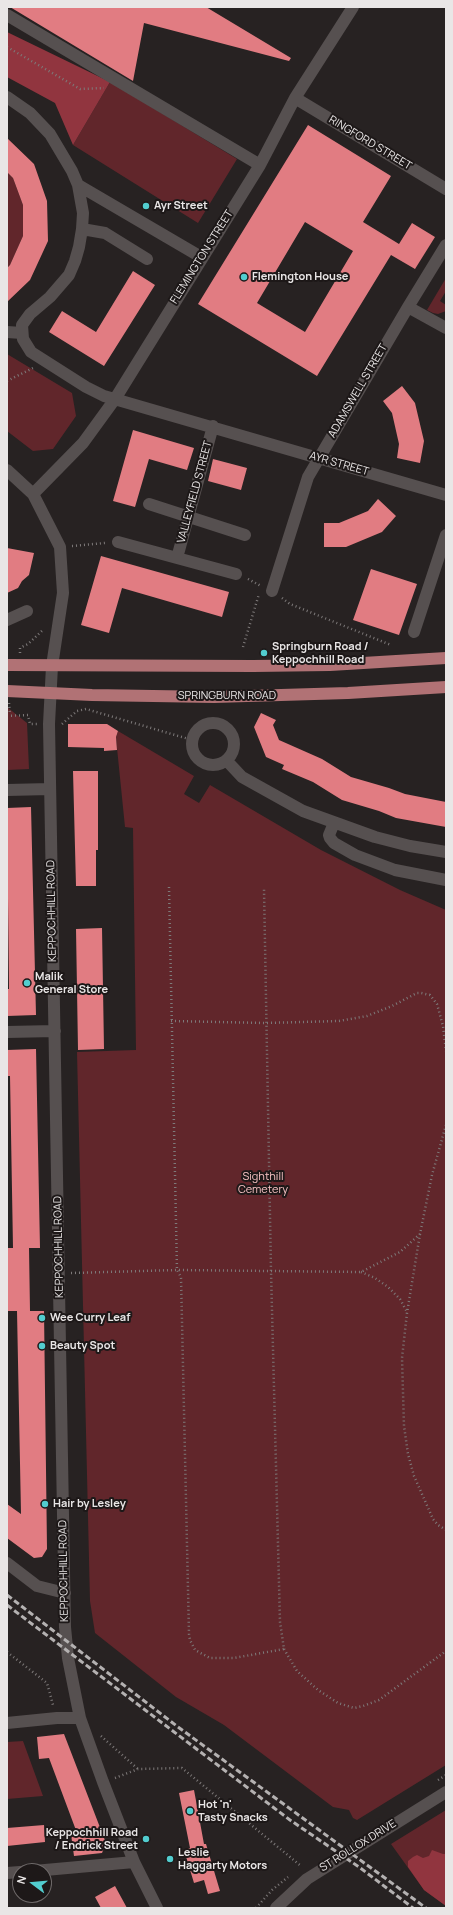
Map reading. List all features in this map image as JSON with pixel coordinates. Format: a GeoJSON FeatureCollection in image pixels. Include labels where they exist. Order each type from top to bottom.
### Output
{"type":"FeatureCollection","features":[{"type":"Feature","properties":{"kind":"main road"},"geometry":{"type":"LineString","coordinates":[[7,665],[197,667],[322,665],[446,658]]}},
{"type":"Feature","properties":{"kind":"main road","name":"SPRINGBURN ROAD"},"geometry":{"type":"LineString","coordinates":[[7,691],[228,697],[446,687]]}},
{"type":"Feature","properties":{"kind":"street","name":"FLEMINGTON STREET"},"geometry":{"type":"LineString","coordinates":[[33,494],[83,443],[115,399],[260,165],[295,98],[353,7]]}},
{"type":"Feature","properties":{"kind":"street"},"geometry":{"type":"LineString","coordinates":[[7,15],[260,165]]}},
{"type":"Feature","properties":{"kind":"street"},"geometry":{"type":"LineString","coordinates":[[7,97],[30,113],[42,124],[58,147],[78,185],[83,213],[82,229],[75,261],[69,275],[50,297],[25,320],[22,333],[7,332]]}},
{"type":"Feature","properties":{"kind":"street","name":"RINGFORD STREET"},"geometry":{"type":"LineString","coordinates":[[295,98],[446,189]]}},
{"type":"Feature","properties":{"kind":"street"},"geometry":{"type":"LineString","coordinates":[[78,185],[202,257]]}},
{"type":"Feature","properties":{"kind":"street"},"geometry":{"type":"LineString","coordinates":[[82,229],[104,233],[147,259]]}},
{"type":"Feature","properties":{"kind":"street","name":"ADAMSWELL STREET"},"geometry":{"type":"LineString","coordinates":[[272,592],[308,477],[446,245]]}},
{"type":"Feature","properties":{"kind":"street"},"geometry":{"type":"LineString","coordinates":[[408,307],[446,327]]}},
{"type":"Feature","properties":{"kind":"street","name":"AYR STREET"},"geometry":{"type":"LineString","coordinates":[[22,333],[22,339],[31,352],[98,393],[446,495]]}},
{"type":"Feature","properties":{"kind":"street","name":"VALLEYFIELD STREET"},"geometry":{"type":"LineString","coordinates":[[177,558],[213,426]]}},
{"type":"Feature","properties":{"kind":"street"},"geometry":{"type":"LineString","coordinates":[[7,470],[33,494],[60,547]]}},
{"type":"Feature","properties":{"kind":"street"},"geometry":{"type":"LineString","coordinates":[[149,504],[245,535]]}},
{"type":"Feature","properties":{"kind":"street"},"geometry":{"type":"LineString","coordinates":[[414,632],[446,534]]}},
{"type":"Feature","properties":{"kind":"street","name":"VALLEYFIELD STREET"},"geometry":{"type":"LineString","coordinates":[[118,542],[236,574]]}},
{"type":"Feature","properties":{"kind":"street","name":"KEPPOCHHILL ROAD"},"geometry":{"type":"LineString","coordinates":[[60,547],[64,593],[52,666],[50,692],[50,789],[65,1626],[80,1718],[134,1862],[157,1908]]}},
{"type":"Feature","properties":{"kind":"street"},"geometry":{"type":"LineString","coordinates":[[7,620],[27,610]]}},
{"type":"Feature","properties":{"kind":"street"},"geometry":{"type":"LineString","coordinates":[[214,723],[228,728],[232,734],[235,748],[227,761],[215,766],[203,763],[195,754],[192,740],[195,733],[206,724],[214,723]]}},
{"type":"Feature","properties":{"kind":"street"},"geometry":{"type":"LineString","coordinates":[[227,761],[242,777],[292,806],[334,823],[391,842],[446,852]]}},
{"type":"Feature","properties":{"kind":"street"},"geometry":{"type":"LineString","coordinates":[[7,790],[50,789]]}},
{"type":"Feature","properties":{"kind":"street"},"geometry":{"type":"LineString","coordinates":[[334,823],[329,835],[330,838],[333,842],[355,855],[368,861],[406,873],[446,880]]}},
{"type":"Feature","properties":{"kind":"street"},"geometry":{"type":"LineString","coordinates":[[7,1032],[55,1031]]}},
{"type":"Feature","properties":{"kind":"street"},"geometry":{"type":"LineString","coordinates":[[7,1563],[37,1586],[65,1593]]}},
{"type":"Feature","properties":{"kind":"street"},"geometry":{"type":"LineString","coordinates":[[7,1723],[56,1718],[80,1718]]}},
{"type":"Feature","properties":{"kind":"street","name":"ST ROLLOX DRIVE"},"geometry":{"type":"LineString","coordinates":[[276,1908],[298,1885],[316,1872],[446,1792]]}},
{"type":"Feature","properties":{"kind":"street"},"geometry":{"type":"LineString","coordinates":[[52,1869],[134,1862]]}},
{"type":"Feature","properties":{"kind":"path"},"geometry":{"type":"LineString","coordinates":[[7,47],[80,89],[109,88]]}},
{"type":"Feature","properties":{"kind":"path"},"geometry":{"type":"LineString","coordinates":[[7,381],[46,362]]}},
{"type":"Feature","properties":{"kind":"path"},"geometry":{"type":"LineString","coordinates":[[60,547],[118,542]]}},
{"type":"Feature","properties":{"kind":"path"},"geometry":{"type":"LineString","coordinates":[[236,574],[272,592],[290,604],[391,645]]}},
{"type":"Feature","properties":{"kind":"path"},"geometry":{"type":"LineString","coordinates":[[244,647],[259,595],[272,592]]}},
{"type":"Feature","properties":{"kind":"path"},"geometry":{"type":"LineString","coordinates":[[94,712],[192,740]]}},
{"type":"Feature","properties":{"kind":"path"},"geometry":{"type":"LineString","coordinates":[[169,887],[177,1270],[181,1277],[190,1640],[195,1650],[210,1658],[234,1658],[284,1649]]}},
{"type":"Feature","properties":{"kind":"path"},"geometry":{"type":"LineString","coordinates":[[264,889],[265,1023],[280,1622],[284,1649],[297,1671],[314,1686],[338,1703],[354,1708],[379,1700],[446,1651]]}},
{"type":"Feature","properties":{"kind":"path"},"geometry":{"type":"LineString","coordinates":[[171,1021],[265,1023],[323,1022],[353,1019],[380,1011],[417,993],[425,993],[434,999],[440,1011],[446,1051]]}},
{"type":"Feature","properties":{"kind":"path"},"geometry":{"type":"LineString","coordinates":[[446,1125],[432,1175],[420,1234],[407,1313],[402,1358],[404,1426],[408,1454],[414,1476],[433,1519],[438,1525],[446,1530]]}},
{"type":"Feature","properties":{"kind":"path"},"geometry":{"type":"LineString","coordinates":[[361,1272],[400,1252],[420,1234]]}},
{"type":"Feature","properties":{"kind":"path"},"geometry":{"type":"LineString","coordinates":[[59,1273],[177,1270],[361,1272],[375,1278],[388,1287],[400,1298],[407,1313]]}},
{"type":"Feature","properties":{"kind":"path"},"geometry":{"type":"LineString","coordinates":[[7,1652],[47,1683],[56,1718]]}},
{"type":"Feature","properties":{"kind":"path"},"geometry":{"type":"LineString","coordinates":[[98,1733],[138,1769]]}},
{"type":"Feature","properties":{"kind":"path"},"geometry":{"type":"LineString","coordinates":[[103,1782],[138,1769],[182,1768],[301,1866]]}},
{"type":"Feature","properties":{"kind":"green space"},"geometry":{"type":"Polygon","coordinates":[[[110,82],[237,159],[198,223],[73,145],[110,82]]]}},
{"type":"Feature","properties":{"kind":"green space"},"geometry":{"type":"Polygon","coordinates":[[[7,172],[13,178],[23,205],[23,236],[10,265],[7,268],[7,172]]]}},
{"type":"Feature","properties":{"kind":"green space"},"geometry":{"type":"Polygon","coordinates":[[[446,278],[446,291],[440,301],[446,305],[446,311],[438,314],[433,313],[427,310],[446,278]]]}},
{"type":"Feature","properties":{"kind":"green space"},"geometry":{"type":"Polygon","coordinates":[[[7,354],[72,393],[76,416],[53,449],[33,451],[7,431],[7,354]]]}},
{"type":"Feature","properties":{"kind":"green space"},"geometry":{"type":"Polygon","coordinates":[[[7,707],[27,723],[29,769],[7,770],[7,707]]]}},
{"type":"Feature","properties":{"kind":"green space","name":"Sighthill Cemetery"},"geometry":{"type":"Polygon","coordinates":[[[118,731],[194,776],[184,794],[199,803],[210,785],[321,850],[400,890],[446,910],[446,1765],[357,1820],[353,1818],[349,1810],[333,1807],[224,1725],[176,1697],[95,1633],[90,1601],[77,1052],[136,1050],[133,828],[125,827],[116,737],[118,731]]]}},
{"type":"Feature","properties":{"kind":"green space"},"geometry":{"type":"Polygon","coordinates":[[[23,1741],[43,1796],[7,1799],[7,1742],[23,1741]]]}},
{"type":"Feature","properties":{"kind":"green space"},"geometry":{"type":"Polygon","coordinates":[[[446,1810],[446,1906],[424,1890],[391,1844],[446,1810]]]}},
{"type":"Feature","properties":{"kind":"shaded area"},"geometry":{"type":"Polygon","coordinates":[[[7,32],[110,82],[73,145],[55,103],[7,77],[7,32]]]}},
{"type":"Feature","properties":{"kind":"shaded area"},"geometry":{"type":"Polygon","coordinates":[[[432,1850],[446,1854],[446,1906],[424,1890],[408,1867],[408,1861],[413,1857],[417,1855],[423,1858],[429,1856],[432,1850]]]}},
{"type":"Feature","properties":{"kind":"building"},"geometry":{"type":"Polygon","coordinates":[[[10,7],[206,7],[291,58],[289,61],[144,23],[133,81],[10,7]]]}},
{"type":"Feature","properties":{"kind":"building","name":"Flemington House"},"geometry":{"type":"Polygon","coordinates":[[[308,125],[391,176],[363,222],[399,244],[412,223],[435,237],[415,269],[391,255],[317,376],[198,304],[308,125]],[[305,222],[257,303],[305,332],[353,251],[305,222]]]}},
{"type":"Feature","properties":{"kind":"building"},"geometry":{"type":"Polygon","coordinates":[[[7,138],[34,164],[47,201],[48,241],[30,280],[7,302],[7,268],[10,265],[23,236],[23,205],[13,178],[7,172],[7,138]]]}},
{"type":"Feature","properties":{"kind":"building"},"geometry":{"type":"Polygon","coordinates":[[[133,271],[155,285],[104,366],[49,332],[62,311],[96,332],[133,271]]]}},
{"type":"Feature","properties":{"kind":"building"},"geometry":{"type":"Polygon","coordinates":[[[402,386],[415,403],[424,441],[420,463],[397,458],[399,444],[392,413],[383,401],[402,386]]]}},
{"type":"Feature","properties":{"kind":"building"},"geometry":{"type":"Polygon","coordinates":[[[133,430],[194,448],[187,470],[149,459],[135,507],[113,501],[133,430]]]}},
{"type":"Feature","properties":{"kind":"building"},"geometry":{"type":"Polygon","coordinates":[[[213,459],[247,468],[241,490],[208,481],[213,459]]]}},
{"type":"Feature","properties":{"kind":"building"},"geometry":{"type":"Polygon","coordinates":[[[378,499],[396,516],[382,532],[346,547],[324,547],[324,523],[339,523],[368,511],[378,499]]]}},
{"type":"Feature","properties":{"kind":"building"},"geometry":{"type":"Polygon","coordinates":[[[7,548],[34,553],[29,575],[22,581],[18,588],[7,593],[7,548]]]}},
{"type":"Feature","properties":{"kind":"building"},"geometry":{"type":"Polygon","coordinates":[[[101,556],[229,592],[222,617],[122,588],[109,633],[81,625],[101,556]]]}},
{"type":"Feature","properties":{"kind":"building"},"geometry":{"type":"Polygon","coordinates":[[[371,569],[417,584],[399,635],[353,620],[371,569]]]}},
{"type":"Feature","properties":{"kind":"building"},"geometry":{"type":"Polygon","coordinates":[[[261,713],[276,720],[273,725],[279,740],[322,759],[351,777],[405,794],[446,802],[446,827],[396,818],[379,811],[342,800],[313,782],[282,769],[284,765],[266,757],[254,727],[261,713]]]}},
{"type":"Feature","properties":{"kind":"building"},"geometry":{"type":"Polygon","coordinates":[[[68,724],[107,724],[118,731],[116,737],[117,750],[104,751],[104,748],[68,747],[68,724]]]}},
{"type":"Feature","properties":{"kind":"building"},"geometry":{"type":"Polygon","coordinates":[[[73,771],[98,771],[98,850],[96,850],[96,886],[76,886],[73,771]]]}},
{"type":"Feature","properties":{"kind":"building"},"geometry":{"type":"Polygon","coordinates":[[[31,807],[36,1015],[7,1016],[7,989],[9,989],[7,808],[31,807]]]}},
{"type":"Feature","properties":{"kind":"building"},"geometry":{"type":"Polygon","coordinates":[[[102,928],[104,1049],[78,1050],[76,929],[102,928]]]}},
{"type":"Feature","properties":{"kind":"building"},"geometry":{"type":"Polygon","coordinates":[[[36,1049],[40,1248],[29,1248],[30,1311],[44,1311],[47,1549],[42,1557],[34,1558],[7,1538],[7,1504],[21,1514],[17,1311],[7,1311],[7,1248],[13,1248],[10,1076],[7,1076],[7,1050],[36,1049]]]}},
{"type":"Feature","properties":{"kind":"building"},"geometry":{"type":"Polygon","coordinates":[[[64,1734],[106,1843],[102,1853],[74,1856],[71,1834],[77,1833],[49,1758],[39,1759],[37,1737],[64,1734]]]}},
{"type":"Feature","properties":{"kind":"building"},"geometry":{"type":"Polygon","coordinates":[[[194,1790],[204,1844],[206,1844],[220,1891],[208,1894],[204,1880],[194,1883],[184,1850],[190,1848],[179,1793],[194,1790]]]}},
{"type":"Feature","properties":{"kind":"building"},"geometry":{"type":"Polygon","coordinates":[[[44,1825],[45,1842],[7,1846],[7,1828],[44,1825]]]}},
{"type":"Feature","properties":{"kind":"building"},"geometry":{"type":"Polygon","coordinates":[[[115,1886],[127,1908],[101,1908],[95,1897],[115,1886]]]}},
{"type":"Feature","properties":{"kind":"railway"},"geometry":{"type":"LineString","coordinates":[[7,1595],[178,1727],[426,1908]]}},
{"type":"Feature","properties":{"kind":"railway"},"geometry":{"type":"LineString","coordinates":[[7,1605],[290,1820],[359,1867],[413,1908]]}},
{"type":"Feature","properties":{"kind":"place","name":"Ayr Street"},"geometry":{"type":"Point","coordinates":[146,206]}},
{"type":"Feature","properties":{"kind":"place","name":"Flemington House"},"geometry":{"type":"Point","coordinates":[244,277]}},
{"type":"Feature","properties":{"kind":"place","name":"Springburn Road / Keppochhill Road"},"geometry":{"type":"Point","coordinates":[264,653]}},
{"type":"Feature","properties":{"kind":"place","name":"Malik General Store"},"geometry":{"type":"Point","coordinates":[27,983]}},
{"type":"Feature","properties":{"kind":"place","name":"Wee Curry Leaf"},"geometry":{"type":"Point","coordinates":[42,1318]}},
{"type":"Feature","properties":{"kind":"place","name":"Beauty Spot"},"geometry":{"type":"Point","coordinates":[42,1346]}},
{"type":"Feature","properties":{"kind":"place","name":"Hair by Lesley"},"geometry":{"type":"Point","coordinates":[45,1504]}},
{"type":"Feature","properties":{"kind":"place","name":"Hot 'n' Tasty Snacks"},"geometry":{"type":"Point","coordinates":[190,1811]}},
{"type":"Feature","properties":{"kind":"place","name":"Keppochhill Road / Endrick Street"},"geometry":{"type":"Point","coordinates":[146,1839]}},
{"type":"Feature","properties":{"kind":"place","name":"Leslie Haggarty Motors"},"geometry":{"type":"Point","coordinates":[170,1859]}}]}
